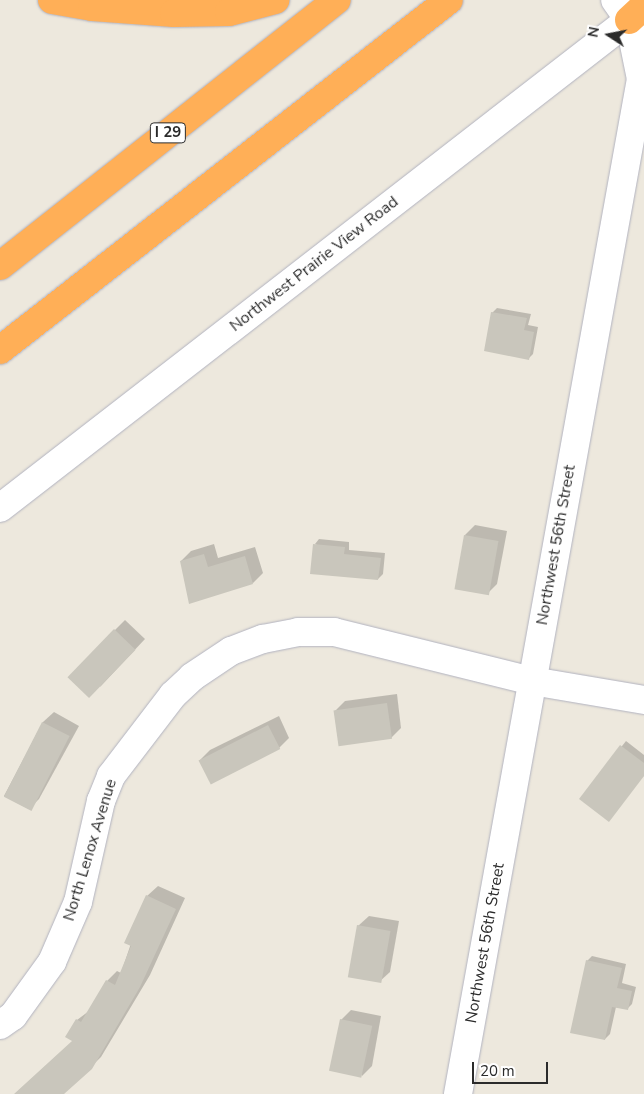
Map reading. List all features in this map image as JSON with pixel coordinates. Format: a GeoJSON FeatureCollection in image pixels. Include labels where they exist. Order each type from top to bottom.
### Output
{"type":"FeatureCollection","features":[{"type":"Feature","properties":{"kind":"highway"},"geometry":{"type":"LineString","coordinates":[[52,0],[174,13],[229,12],[275,0]]}},
{"type":"Feature","properties":{"kind":"highway","name":"I 29"},"geometry":{"type":"LineString","coordinates":[[0,266],[337,0]]}},
{"type":"Feature","properties":{"kind":"highway"},"geometry":{"type":"LineString","coordinates":[[0,350],[449,0]]}},
{"type":"Feature","properties":{"kind":"street","name":"Northwest 56th Street"},"geometry":{"type":"LineString","coordinates":[[458,1094],[642,79],[629,9]]}},
{"type":"Feature","properties":{"kind":"street","name":"Northwest Prairie View Road"},"geometry":{"type":"LineString","coordinates":[[0,508],[629,9]]}},
{"type":"Feature","properties":{"kind":"street","name":"North Lenox Avenue"},"geometry":{"type":"LineString","coordinates":[[0,1025],[13,1016],[52,962],[78,902],[101,801],[110,776],[160,711],[192,676],[231,652],[263,639],[298,632],[334,632],[532,681],[644,700]]}},
{"type":"Feature","properties":{"kind":"building"},"geometry":{"type":"Polygon","coordinates":[[[491,312],[527,318],[524,330],[534,332],[529,360],[484,351],[491,312]]]}},
{"type":"Feature","properties":{"kind":"building"},"geometry":{"type":"Polygon","coordinates":[[[464,535],[498,541],[489,595],[454,589],[464,535]]]}},
{"type":"Feature","properties":{"kind":"building"},"geometry":{"type":"Polygon","coordinates":[[[313,544],[345,547],[344,554],[381,558],[378,580],[310,574],[313,544]]]}},
{"type":"Feature","properties":{"kind":"building"},"geometry":{"type":"Polygon","coordinates":[[[204,554],[208,567],[245,556],[253,584],[189,604],[180,561],[204,554]]]}},
{"type":"Feature","properties":{"kind":"building"},"geometry":{"type":"Polygon","coordinates":[[[114,629],[136,650],[89,698],[67,677],[114,629]]]}},
{"type":"Feature","properties":{"kind":"building"},"geometry":{"type":"Polygon","coordinates":[[[387,703],[392,739],[339,746],[334,711],[387,703]]]}},
{"type":"Feature","properties":{"kind":"building"},"geometry":{"type":"Polygon","coordinates":[[[42,722],[70,736],[31,811],[4,797],[42,722]]]}},
{"type":"Feature","properties":{"kind":"building"},"geometry":{"type":"Polygon","coordinates":[[[268,725],[280,749],[211,784],[199,760],[268,725]]]}},
{"type":"Feature","properties":{"kind":"building"},"geometry":{"type":"Polygon","coordinates":[[[620,745],[644,763],[644,776],[609,822],[579,799],[620,745]]]}},
{"type":"Feature","properties":{"kind":"building"},"geometry":{"type":"Polygon","coordinates":[[[146,895],[176,909],[140,987],[92,1069],[64,1094],[14,1094],[72,1041],[65,1037],[76,1019],[81,1022],[106,980],[115,985],[131,946],[124,943],[146,895]]]}},
{"type":"Feature","properties":{"kind":"building"},"geometry":{"type":"Polygon","coordinates":[[[357,925],[390,931],[381,983],[348,977],[357,925]]]}},
{"type":"Feature","properties":{"kind":"building"},"geometry":{"type":"Polygon","coordinates":[[[586,960],[622,968],[617,988],[632,991],[628,1010],[612,1007],[605,1040],[570,1033],[586,960]]]}},
{"type":"Feature","properties":{"kind":"building"},"geometry":{"type":"Polygon","coordinates":[[[340,1019],[372,1026],[361,1078],[329,1071],[340,1019]]]}}]}
